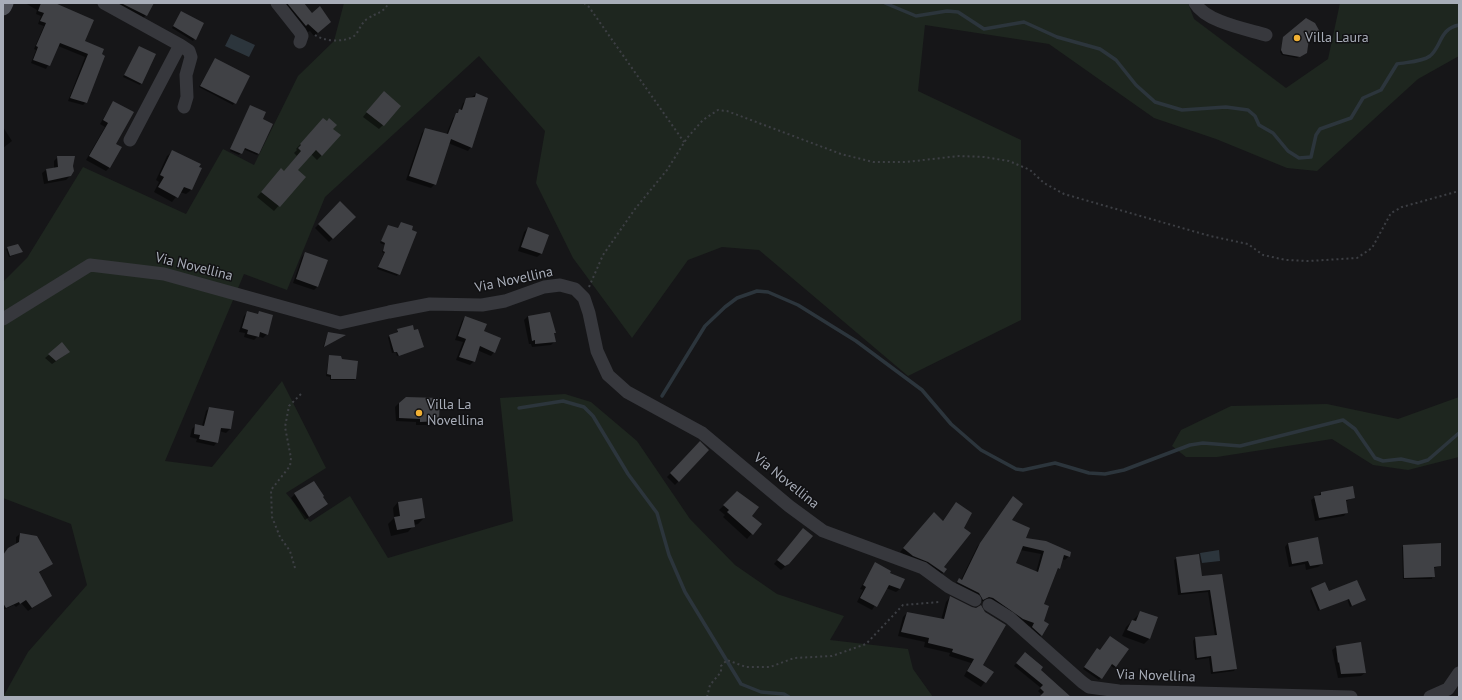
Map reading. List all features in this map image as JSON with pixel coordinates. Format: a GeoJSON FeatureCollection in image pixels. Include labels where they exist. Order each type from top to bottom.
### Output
{"type":"FeatureCollection","features":[{"type":"Feature","properties":{"kind":"main road"},"geometry":{"type":"LineString","coordinates":[[3,8],[5,3]]}},
{"type":"Feature","properties":{"kind":"street"},"geometry":{"type":"LineString","coordinates":[[104,3],[189,51],[191,57],[186,75],[187,97],[184,107]]}},
{"type":"Feature","properties":{"kind":"street"},"geometry":{"type":"LineString","coordinates":[[277,3],[300,32],[302,36],[300,42]]}},
{"type":"Feature","properties":{"kind":"street"},"geometry":{"type":"LineString","coordinates":[[1195,3],[1203,12],[1213,18],[1266,35]]}},
{"type":"Feature","properties":{"kind":"street"},"geometry":{"type":"LineString","coordinates":[[130,140],[180,45]]}},
{"type":"Feature","properties":{"kind":"street","name":"Via Novellina"},"geometry":{"type":"LineString","coordinates":[[3,319],[90,265],[164,274],[321,317],[340,324],[430,304],[482,305],[504,301],[544,287],[560,285],[575,289],[584,298],[589,313],[597,351],[608,375],[627,392],[702,433],[789,506],[823,531],[923,568],[949,586],[975,600]]}},
{"type":"Feature","properties":{"kind":"street","name":"Via Novellina"},"geometry":{"type":"LineString","coordinates":[[989,605],[1010,618],[1089,687],[1119,691],[1351,697]]}},
{"type":"Feature","properties":{"kind":"street"},"geometry":{"type":"LineString","coordinates":[[1430,697],[1448,688],[1459,673]]}},
{"type":"Feature","properties":{"kind":"path"},"geometry":{"type":"LineString","coordinates":[[315,35],[320,39],[343,40],[354,36],[366,19],[383,12],[388,3]]}},
{"type":"Feature","properties":{"kind":"path"},"geometry":{"type":"LineString","coordinates":[[584,3],[589,7],[684,142]]}},
{"type":"Feature","properties":{"kind":"path"},"geometry":{"type":"LineString","coordinates":[[584,298],[603,255],[635,209],[668,170],[684,142],[703,120],[718,110],[842,154],[873,162],[906,162],[960,156],[984,156],[1009,160],[1030,170],[1044,183],[1064,194],[1210,236],[1248,244],[1263,255],[1301,261],[1356,258],[1372,248],[1392,213],[1402,207],[1459,191]]}},
{"type":"Feature","properties":{"kind":"path"},"geometry":{"type":"LineString","coordinates":[[295,568],[290,551],[280,537],[272,517],[271,490],[290,466],[291,458],[285,427],[289,406],[301,394]]}},
{"type":"Feature","properties":{"kind":"path"},"geometry":{"type":"LineString","coordinates":[[707,697],[710,685],[718,678],[721,672],[721,666],[726,661],[746,667],[770,667],[794,658],[832,656],[866,644],[903,605],[939,602]]}},
{"type":"Feature","properties":{"kind":"shaded area"},"geometry":{"type":"Polygon","coordinates":[[[344,3],[1188,3],[1194,19],[1286,88],[1328,59],[1340,3],[1459,3],[1459,56],[1418,79],[1317,171],[1287,168],[1216,139],[1154,118],[1049,44],[925,25],[918,91],[1021,140],[1021,320],[908,376],[759,250],[722,247],[688,260],[632,338],[573,258],[536,183],[545,131],[479,56],[325,197],[287,290],[244,274],[165,461],[212,467],[282,381],[326,468],[286,493],[310,522],[350,496],[388,558],[513,521],[500,398],[565,394],[591,402],[637,441],[690,519],[735,565],[777,594],[844,616],[830,640],[908,649],[913,669],[933,697],[3,697],[28,652],[87,585],[71,524],[3,498],[3,282],[27,258],[83,167],[186,214],[223,149],[254,165],[298,76],[334,41],[344,3]]]}},
{"type":"Feature","properties":{"kind":"shaded area"},"geometry":{"type":"Polygon","coordinates":[[[231,34],[255,45],[249,57],[225,46],[231,34]]]}},
{"type":"Feature","properties":{"kind":"shaded area"},"geometry":{"type":"Polygon","coordinates":[[[1459,397],[1459,457],[1408,470],[1373,465],[1332,439],[1217,457],[1186,457],[1172,446],[1181,430],[1231,406],[1327,404],[1398,419],[1459,397]]]}},
{"type":"Feature","properties":{"kind":"shaded area"},"geometry":{"type":"Polygon","coordinates":[[[1219,550],[1220,561],[1202,563],[1200,553],[1219,550]]]}},
{"type":"Feature","properties":{"kind":"building"},"geometry":{"type":"Polygon","coordinates":[[[41,3],[55,3],[94,20],[85,41],[104,49],[102,54],[105,56],[87,103],[70,98],[88,54],[60,43],[50,66],[33,60],[38,47],[36,46],[46,23],[40,21],[44,13],[38,11],[41,3]]]}},
{"type":"Feature","properties":{"kind":"building"},"geometry":{"type":"Polygon","coordinates":[[[121,3],[154,3],[147,16],[121,3]]]}},
{"type":"Feature","properties":{"kind":"building"},"geometry":{"type":"Polygon","coordinates":[[[287,3],[304,3],[312,13],[320,6],[331,22],[318,33],[308,24],[306,26],[287,3]]]}},
{"type":"Feature","properties":{"kind":"building"},"geometry":{"type":"Polygon","coordinates":[[[181,11],[204,23],[196,40],[173,26],[181,11]]]}},
{"type":"Feature","properties":{"kind":"building","name":"Villa Laura"},"geometry":{"type":"Polygon","coordinates":[[[1306,18],[1315,23],[1320,32],[1309,39],[1307,53],[1300,57],[1283,54],[1281,50],[1283,37],[1306,18]]]}},
{"type":"Feature","properties":{"kind":"building"},"geometry":{"type":"Polygon","coordinates":[[[139,46],[156,54],[142,84],[124,75],[139,46]]]}},
{"type":"Feature","properties":{"kind":"building"},"geometry":{"type":"Polygon","coordinates":[[[215,58],[250,76],[236,104],[200,86],[215,58]]]}},
{"type":"Feature","properties":{"kind":"building"},"geometry":{"type":"Polygon","coordinates":[[[384,91],[401,106],[384,126],[366,112],[384,91]]]}},
{"type":"Feature","properties":{"kind":"building"},"geometry":{"type":"Polygon","coordinates":[[[476,93],[488,98],[472,148],[451,139],[436,185],[409,176],[425,128],[448,134],[456,113],[458,113],[459,109],[462,110],[466,98],[475,97],[476,93]]]}},
{"type":"Feature","properties":{"kind":"building"},"geometry":{"type":"Polygon","coordinates":[[[113,101],[134,112],[116,144],[122,147],[110,168],[89,156],[108,123],[103,120],[113,101]]]}},
{"type":"Feature","properties":{"kind":"building"},"geometry":{"type":"Polygon","coordinates":[[[250,105],[266,112],[263,119],[273,124],[259,154],[245,148],[242,154],[230,149],[250,105]]]}},
{"type":"Feature","properties":{"kind":"building"},"geometry":{"type":"Polygon","coordinates":[[[323,118],[327,121],[329,118],[337,125],[333,129],[341,135],[322,156],[316,150],[298,170],[306,177],[280,207],[261,192],[281,168],[284,171],[301,151],[298,148],[301,145],[300,144],[323,118]]]}},
{"type":"Feature","properties":{"kind":"building"},"geometry":{"type":"Polygon","coordinates":[[[172,150],[201,164],[199,167],[202,168],[192,190],[184,187],[178,198],[158,187],[164,177],[160,175],[172,150]]]}},
{"type":"Feature","properties":{"kind":"building"},"geometry":{"type":"Polygon","coordinates":[[[57,156],[75,156],[73,166],[74,171],[71,176],[48,181],[46,169],[58,167],[57,156]]]}},
{"type":"Feature","properties":{"kind":"building"},"geometry":{"type":"Polygon","coordinates":[[[340,201],[356,217],[333,239],[318,224],[340,201]]]}},
{"type":"Feature","properties":{"kind":"building"},"geometry":{"type":"Polygon","coordinates":[[[401,222],[413,226],[412,230],[417,232],[400,275],[378,267],[385,252],[383,251],[385,243],[381,241],[388,225],[398,228],[401,222]]]}},
{"type":"Feature","properties":{"kind":"building"},"geometry":{"type":"Polygon","coordinates":[[[528,227],[549,235],[542,254],[521,247],[528,227]]]}},
{"type":"Feature","properties":{"kind":"building"},"geometry":{"type":"Polygon","coordinates":[[[18,244],[23,252],[10,256],[7,247],[18,244]]]}},
{"type":"Feature","properties":{"kind":"building"},"geometry":{"type":"Polygon","coordinates":[[[305,252],[328,260],[318,287],[296,279],[305,252]]]}},
{"type":"Feature","properties":{"kind":"building"},"geometry":{"type":"Polygon","coordinates":[[[247,311],[258,314],[259,311],[273,315],[268,335],[260,332],[259,337],[247,334],[248,330],[242,328],[247,311]]]}},
{"type":"Feature","properties":{"kind":"building"},"geometry":{"type":"Polygon","coordinates":[[[550,312],[556,333],[554,333],[556,342],[535,344],[535,340],[532,341],[528,316],[550,312]]]}},
{"type":"Feature","properties":{"kind":"building"},"geometry":{"type":"Polygon","coordinates":[[[465,316],[487,324],[484,331],[501,338],[495,353],[480,346],[475,362],[459,357],[466,339],[458,336],[465,316]]]}},
{"type":"Feature","properties":{"kind":"building"},"geometry":{"type":"Polygon","coordinates":[[[413,325],[414,330],[418,329],[424,347],[399,356],[397,352],[394,352],[389,335],[398,332],[397,329],[413,325]]]}},
{"type":"Feature","properties":{"kind":"building"},"geometry":{"type":"Polygon","coordinates":[[[328,332],[346,335],[324,347],[328,332]]]}},
{"type":"Feature","properties":{"kind":"building"},"geometry":{"type":"Polygon","coordinates":[[[62,342],[70,352],[56,361],[48,354],[62,342]]]}},
{"type":"Feature","properties":{"kind":"building"},"geometry":{"type":"Polygon","coordinates":[[[329,355],[341,356],[342,359],[358,361],[356,379],[331,379],[331,375],[327,374],[329,355]]]}},
{"type":"Feature","properties":{"kind":"building","name":"Villa La Novellina"},"geometry":{"type":"Polygon","coordinates":[[[406,397],[440,398],[439,421],[420,422],[420,419],[399,418],[399,403],[406,397]]]}},
{"type":"Feature","properties":{"kind":"building"},"geometry":{"type":"Polygon","coordinates":[[[209,407],[234,411],[231,429],[221,428],[218,443],[199,439],[200,435],[194,434],[195,424],[204,426],[209,407]]]}},
{"type":"Feature","properties":{"kind":"building"},"geometry":{"type":"Polygon","coordinates":[[[700,441],[709,450],[679,482],[670,473],[700,441]]]}},
{"type":"Feature","properties":{"kind":"building"},"geometry":{"type":"Polygon","coordinates":[[[314,481],[328,504],[309,517],[294,493],[314,481]]]}},
{"type":"Feature","properties":{"kind":"building"},"geometry":{"type":"Polygon","coordinates":[[[1353,486],[1355,498],[1346,500],[1348,513],[1319,518],[1314,496],[1321,495],[1321,492],[1353,486]]]}},
{"type":"Feature","properties":{"kind":"building"},"geometry":{"type":"Polygon","coordinates":[[[737,491],[759,507],[752,516],[762,524],[753,535],[727,512],[729,510],[723,505],[737,491]]]}},
{"type":"Feature","properties":{"kind":"building"},"geometry":{"type":"Polygon","coordinates":[[[1013,496],[1023,504],[1012,520],[1030,528],[1026,538],[1046,541],[1071,552],[1070,557],[1064,555],[1060,569],[1058,568],[1044,604],[1049,606],[1044,621],[1049,624],[1042,636],[1032,627],[1034,623],[1023,619],[993,598],[989,597],[983,600],[979,593],[957,582],[959,578],[962,580],[980,543],[1013,496]],[[1023,546],[1016,563],[1038,572],[1044,551],[1023,546]]]}},
{"type":"Feature","properties":{"kind":"building"},"geometry":{"type":"Polygon","coordinates":[[[422,498],[425,518],[414,520],[415,527],[397,530],[394,517],[400,516],[398,502],[422,498]]]}},
{"type":"Feature","properties":{"kind":"building"},"geometry":{"type":"Polygon","coordinates":[[[956,502],[972,513],[964,528],[971,533],[944,567],[947,569],[944,573],[928,562],[913,556],[903,548],[934,512],[943,521],[956,502]]]}},
{"type":"Feature","properties":{"kind":"building"},"geometry":{"type":"Polygon","coordinates":[[[803,528],[813,536],[789,564],[785,566],[777,560],[803,528]]]}},
{"type":"Feature","properties":{"kind":"building"},"geometry":{"type":"Polygon","coordinates":[[[20,533],[37,536],[53,564],[39,572],[52,596],[32,608],[26,600],[20,604],[19,602],[6,608],[3,603],[3,555],[8,548],[19,542],[20,533]]]}},
{"type":"Feature","properties":{"kind":"building"},"geometry":{"type":"Polygon","coordinates":[[[1318,537],[1323,564],[1310,566],[1308,561],[1292,564],[1288,543],[1318,537]]]}},
{"type":"Feature","properties":{"kind":"building"},"geometry":{"type":"Polygon","coordinates":[[[1441,543],[1441,566],[1434,567],[1435,577],[1404,578],[1403,545],[1441,543]]]}},
{"type":"Feature","properties":{"kind":"building"},"geometry":{"type":"Polygon","coordinates":[[[1199,554],[1202,576],[1222,574],[1237,669],[1213,672],[1211,656],[1197,658],[1195,637],[1217,635],[1210,590],[1181,593],[1176,557],[1199,554]]]}},
{"type":"Feature","properties":{"kind":"building"},"geometry":{"type":"Polygon","coordinates":[[[875,562],[891,571],[890,573],[905,579],[900,589],[889,585],[877,607],[860,598],[866,587],[863,585],[875,562]]]}},
{"type":"Feature","properties":{"kind":"building"},"geometry":{"type":"Polygon","coordinates":[[[1357,580],[1366,600],[1352,606],[1349,599],[1320,610],[1311,588],[1325,582],[1329,591],[1357,580]]]}},
{"type":"Feature","properties":{"kind":"building"},"geometry":{"type":"Polygon","coordinates":[[[950,596],[972,607],[976,608],[981,605],[985,612],[1006,625],[983,665],[994,672],[986,683],[967,671],[974,659],[952,652],[953,649],[928,643],[929,638],[901,632],[907,612],[944,619],[950,596]]]}},
{"type":"Feature","properties":{"kind":"building"},"geometry":{"type":"Polygon","coordinates":[[[1140,611],[1158,617],[1150,639],[1127,630],[1132,620],[1136,621],[1140,611]]]}},
{"type":"Feature","properties":{"kind":"building"},"geometry":{"type":"Polygon","coordinates":[[[1110,636],[1129,649],[1116,667],[1112,664],[1102,679],[1084,667],[1097,648],[1100,650],[1110,636]]]}},
{"type":"Feature","properties":{"kind":"building"},"geometry":{"type":"Polygon","coordinates":[[[1361,642],[1366,673],[1341,674],[1336,646],[1361,642]]]}},
{"type":"Feature","properties":{"kind":"building"},"geometry":{"type":"Polygon","coordinates":[[[1025,652],[1043,667],[1041,670],[1071,697],[1039,697],[1044,692],[1040,688],[1043,685],[1016,663],[1025,652]]]}},
{"type":"Feature","properties":{"kind":"waterway"},"geometry":{"type":"LineString","coordinates":[[885,3],[916,16],[947,11],[958,12],[984,29],[1024,22],[1057,37],[1100,49],[1116,60],[1136,85],[1155,102],[1182,110],[1226,107],[1248,110],[1255,116],[1259,125],[1273,133],[1288,151],[1299,158],[1311,157],[1316,135],[1320,129],[1351,118],[1363,98],[1381,90],[1397,64],[1419,61],[1427,58],[1437,48],[1444,34],[1448,30],[1459,25]]}},
{"type":"Feature","properties":{"kind":"waterway"},"geometry":{"type":"LineString","coordinates":[[662,396],[705,326],[737,298],[757,291],[768,292],[798,305],[856,341],[922,390],[951,424],[981,450],[1016,469],[1023,470],[1055,463],[1089,473],[1105,474],[1124,470],[1190,445],[1203,443],[1240,446],[1343,420],[1355,429],[1375,458],[1383,461],[1401,459],[1418,463],[1428,460],[1459,433]]}},
{"type":"Feature","properties":{"kind":"waterway"},"geometry":{"type":"LineString","coordinates":[[519,408],[563,401],[584,407],[593,416],[628,474],[657,513],[669,555],[685,592],[741,684],[761,692],[784,694],[789,697]]}},
{"type":"Feature","properties":{"kind":"place","name":"Villa Laura"},"geometry":{"type":"Point","coordinates":[1297,38]}},
{"type":"Feature","properties":{"kind":"place","name":"Villa La Novellina"},"geometry":{"type":"Point","coordinates":[419,413]}}]}
